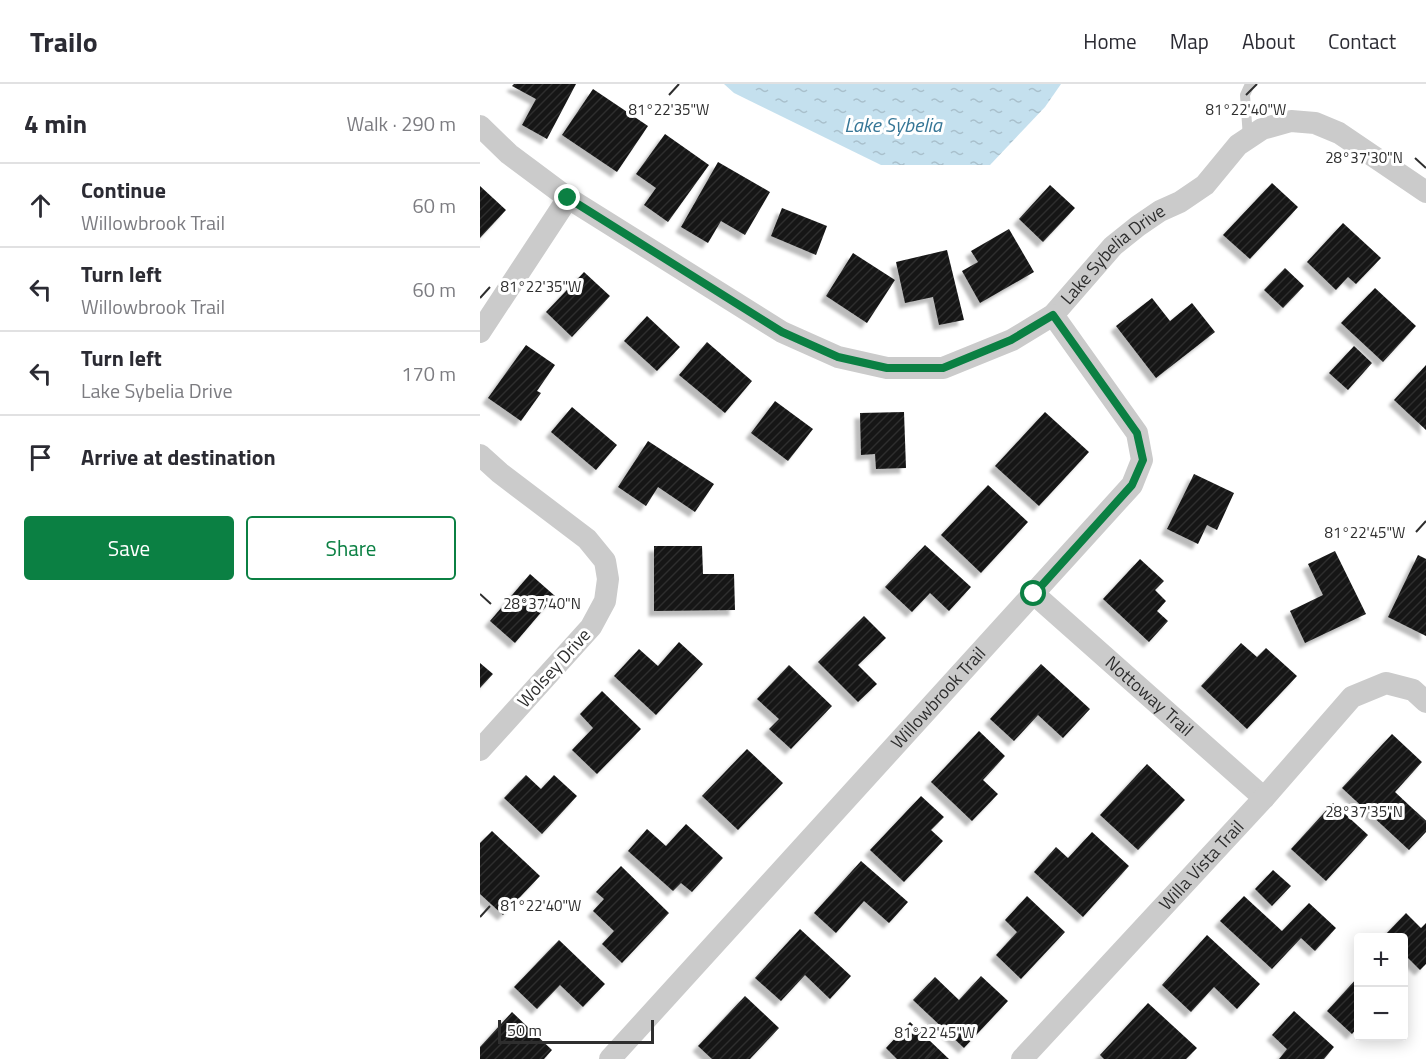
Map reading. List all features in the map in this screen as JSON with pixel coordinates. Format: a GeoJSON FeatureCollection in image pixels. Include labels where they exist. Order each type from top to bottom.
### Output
{"type":"FeatureCollection","features":[{"type":"Feature","properties":{"kind":"street","name":"Lake Sybelia Drive"},"geometry":{"type":"LineString","coordinates":[[480,126],[509,154],[568,198],[782,332],[838,357],[887,368],[943,368],[1011,340],[1053,315],[1113,246],[1160,211],[1180,202],[1205,185],[1238,145],[1262,129],[1291,121],[1315,123],[1339,133],[1426,192]]}},
{"type":"Feature","properties":{"kind":"street"},"geometry":{"type":"LineString","coordinates":[[480,332],[568,198]]}},
{"type":"Feature","properties":{"kind":"street","name":"Willowbrook Trail"},"geometry":{"type":"LineString","coordinates":[[610,1059],[1132,485],[1143,460],[1137,433],[1053,315]]}},
{"type":"Feature","properties":{"kind":"street","name":"Wolsey Drive"},"geometry":{"type":"LineString","coordinates":[[480,455],[500,473],[588,539],[605,561],[608,579],[605,601],[591,627],[480,750]]}},
{"type":"Feature","properties":{"kind":"street","name":"Nottoway Trail"},"geometry":{"type":"LineString","coordinates":[[1034,594],[1264,798]]}},
{"type":"Feature","properties":{"kind":"street","name":"Willa Vista Trail"},"geometry":{"type":"LineString","coordinates":[[1022,1059],[1264,798],[1352,697],[1386,683],[1413,690],[1426,702]]}},
{"type":"Feature","properties":{"kind":"lane"},"geometry":{"type":"LineString","coordinates":[[1248,138],[1245,95],[1250,84]]}},
{"type":"Feature","properties":{"kind":"water","name":"Lake Sybelia"},"geometry":{"type":"Polygon","coordinates":[[[724,84],[1061,84],[1045,107],[990,165],[881,165],[734,93],[724,84]]]}},
{"type":"Feature","properties":{"kind":"building"},"geometry":{"type":"Polygon","coordinates":[[[514,84],[576,84],[547,139],[522,125],[536,99],[512,86],[514,84]]]}},
{"type":"Feature","properties":{"kind":"building"},"geometry":{"type":"Polygon","coordinates":[[[593,89],[648,126],[617,172],[562,135],[593,89]]]}},
{"type":"Feature","properties":{"kind":"building"},"geometry":{"type":"Polygon","coordinates":[[[665,134],[709,165],[668,222],[644,205],[656,188],[636,174],[665,134]]]}},
{"type":"Feature","properties":{"kind":"building"},"geometry":{"type":"Polygon","coordinates":[[[718,162],[770,192],[745,235],[721,221],[708,243],[681,227],[718,162]]]}},
{"type":"Feature","properties":{"kind":"building"},"geometry":{"type":"Polygon","coordinates":[[[1272,183],[1298,207],[1250,259],[1223,235],[1272,183]]]}},
{"type":"Feature","properties":{"kind":"building"},"geometry":{"type":"Polygon","coordinates":[[[1050,185],[1075,208],[1043,242],[1019,219],[1050,185]]]}},
{"type":"Feature","properties":{"kind":"building"},"geometry":{"type":"Polygon","coordinates":[[[480,186],[506,210],[480,238],[480,186]]]}},
{"type":"Feature","properties":{"kind":"building"},"geometry":{"type":"Polygon","coordinates":[[[782,208],[827,226],[816,255],[771,236],[782,208]]]}},
{"type":"Feature","properties":{"kind":"building"},"geometry":{"type":"Polygon","coordinates":[[[1343,223],[1381,258],[1356,284],[1348,277],[1336,290],[1307,262],[1343,223]]]}},
{"type":"Feature","properties":{"kind":"building"},"geometry":{"type":"Polygon","coordinates":[[[1009,229],[1034,272],[980,303],[962,271],[978,262],[971,251],[1009,229]]]}},
{"type":"Feature","properties":{"kind":"building"},"geometry":{"type":"Polygon","coordinates":[[[947,250],[964,320],[939,325],[933,297],[905,303],[896,262],[947,250]]]}},
{"type":"Feature","properties":{"kind":"building"},"geometry":{"type":"Polygon","coordinates":[[[853,253],[895,280],[867,323],[826,296],[853,253]]]}},
{"type":"Feature","properties":{"kind":"building"},"geometry":{"type":"Polygon","coordinates":[[[1285,268],[1304,286],[1283,308],[1264,290],[1285,268]]]}},
{"type":"Feature","properties":{"kind":"building"},"geometry":{"type":"Polygon","coordinates":[[[584,272],[610,296],[572,337],[546,312],[584,272]]]}},
{"type":"Feature","properties":{"kind":"building"},"geometry":{"type":"Polygon","coordinates":[[[1375,288],[1416,326],[1383,362],[1341,323],[1375,288]]]}},
{"type":"Feature","properties":{"kind":"building"},"geometry":{"type":"Polygon","coordinates":[[[1152,298],[1170,321],[1192,303],[1215,332],[1156,378],[1116,326],[1152,298]]]}},
{"type":"Feature","properties":{"kind":"building"},"geometry":{"type":"Polygon","coordinates":[[[647,316],[680,347],[657,371],[624,341],[647,316]]]}},
{"type":"Feature","properties":{"kind":"building"},"geometry":{"type":"Polygon","coordinates":[[[707,342],[752,381],[725,413],[679,375],[707,342]]]}},
{"type":"Feature","properties":{"kind":"building"},"geometry":{"type":"Polygon","coordinates":[[[526,345],[555,365],[537,391],[541,393],[521,421],[488,398],[526,345]]]}},
{"type":"Feature","properties":{"kind":"building"},"geometry":{"type":"Polygon","coordinates":[[[1354,346],[1372,363],[1348,390],[1329,373],[1354,346]]]}},
{"type":"Feature","properties":{"kind":"building"},"geometry":{"type":"Polygon","coordinates":[[[1426,365],[1426,430],[1394,400],[1426,365]]]}},
{"type":"Feature","properties":{"kind":"building"},"geometry":{"type":"Polygon","coordinates":[[[775,401],[813,429],[788,461],[751,433],[775,401]]]}},
{"type":"Feature","properties":{"kind":"building"},"geometry":{"type":"Polygon","coordinates":[[[572,407],[617,445],[596,470],[551,432],[572,407]]]}},
{"type":"Feature","properties":{"kind":"building"},"geometry":{"type":"Polygon","coordinates":[[[904,412],[906,468],[876,469],[875,454],[861,455],[860,413],[904,412]]]}},
{"type":"Feature","properties":{"kind":"building"},"geometry":{"type":"Polygon","coordinates":[[[1045,412],[1089,452],[1039,506],[995,466],[1045,412]]]}},
{"type":"Feature","properties":{"kind":"building"},"geometry":{"type":"Polygon","coordinates":[[[648,441],[714,484],[695,512],[658,487],[646,506],[618,487],[648,441]]]}},
{"type":"Feature","properties":{"kind":"building"},"geometry":{"type":"Polygon","coordinates":[[[1194,474],[1234,493],[1217,530],[1207,525],[1198,544],[1167,529],[1194,474]]]}},
{"type":"Feature","properties":{"kind":"building"},"geometry":{"type":"Polygon","coordinates":[[[988,485],[1028,522],[981,573],[941,535],[988,485]]]}},
{"type":"Feature","properties":{"kind":"building"},"geometry":{"type":"Polygon","coordinates":[[[925,545],[971,587],[949,611],[930,593],[912,612],[885,587],[925,545]]]}},
{"type":"Feature","properties":{"kind":"building"},"geometry":{"type":"Polygon","coordinates":[[[654,546],[702,546],[703,574],[734,574],[735,610],[654,611],[654,546]]]}},
{"type":"Feature","properties":{"kind":"building"},"geometry":{"type":"Polygon","coordinates":[[[1335,551],[1366,614],[1305,643],[1290,611],[1323,595],[1308,564],[1335,551]]]}},
{"type":"Feature","properties":{"kind":"building"},"geometry":{"type":"Polygon","coordinates":[[[1418,555],[1426,559],[1426,636],[1388,617],[1418,555]]]}},
{"type":"Feature","properties":{"kind":"building"},"geometry":{"type":"Polygon","coordinates":[[[1140,559],[1164,581],[1155,590],[1166,601],[1157,611],[1168,621],[1149,642],[1103,599],[1140,559]]]}},
{"type":"Feature","properties":{"kind":"building"},"geometry":{"type":"Polygon","coordinates":[[[530,574],[555,596],[515,643],[490,621],[530,574]]]}},
{"type":"Feature","properties":{"kind":"building"},"geometry":{"type":"Polygon","coordinates":[[[864,616],[886,638],[858,665],[877,684],[858,702],[818,662],[864,616]]]}},
{"type":"Feature","properties":{"kind":"building"},"geometry":{"type":"Polygon","coordinates":[[[679,642],[703,664],[656,715],[614,676],[639,649],[658,666],[679,642]]]}},
{"type":"Feature","properties":{"kind":"building"},"geometry":{"type":"Polygon","coordinates":[[[1241,643],[1257,657],[1266,648],[1297,676],[1247,729],[1201,686],[1241,643]]]}},
{"type":"Feature","properties":{"kind":"building"},"geometry":{"type":"Polygon","coordinates":[[[480,663],[493,674],[480,688],[480,663]]]}},
{"type":"Feature","properties":{"kind":"building"},"geometry":{"type":"Polygon","coordinates":[[[1041,664],[1090,709],[1063,738],[1038,715],[1014,741],[990,719],[1041,664]]]}},
{"type":"Feature","properties":{"kind":"building"},"geometry":{"type":"Polygon","coordinates":[[[789,665],[832,706],[791,749],[769,729],[779,719],[757,699],[789,665]]]}},
{"type":"Feature","properties":{"kind":"building"},"geometry":{"type":"Polygon","coordinates":[[[602,691],[641,729],[597,774],[572,750],[593,728],[580,714],[602,691]]]}},
{"type":"Feature","properties":{"kind":"building"},"geometry":{"type":"Polygon","coordinates":[[[979,731],[1005,756],[983,780],[998,794],[972,821],[931,782],[979,731]]]}},
{"type":"Feature","properties":{"kind":"building"},"geometry":{"type":"Polygon","coordinates":[[[1392,734],[1422,762],[1395,792],[1426,821],[1426,832],[1409,850],[1342,788],[1392,734]]]}},
{"type":"Feature","properties":{"kind":"building"},"geometry":{"type":"Polygon","coordinates":[[[747,749],[783,783],[738,830],[702,796],[747,749]]]}},
{"type":"Feature","properties":{"kind":"building"},"geometry":{"type":"Polygon","coordinates":[[[1147,764],[1185,800],[1138,850],[1100,815],[1147,764]]]}},
{"type":"Feature","properties":{"kind":"building"},"geometry":{"type":"Polygon","coordinates":[[[526,775],[541,789],[554,775],[577,796],[542,834],[504,798],[526,775]]]}},
{"type":"Feature","properties":{"kind":"building"},"geometry":{"type":"Polygon","coordinates":[[[921,796],[944,817],[931,830],[943,841],[904,882],[870,850],[921,796]]]}},
{"type":"Feature","properties":{"kind":"building"},"geometry":{"type":"Polygon","coordinates":[[[1333,803],[1368,835],[1326,881],[1291,849],[1333,803]]]}},
{"type":"Feature","properties":{"kind":"building"},"geometry":{"type":"Polygon","coordinates":[[[686,824],[723,858],[692,892],[681,883],[673,891],[628,851],[647,829],[666,846],[686,824]]]}},
{"type":"Feature","properties":{"kind":"building"},"geometry":{"type":"Polygon","coordinates":[[[492,831],[540,876],[503,915],[480,894],[480,843],[492,831]]]}},
{"type":"Feature","properties":{"kind":"building"},"geometry":{"type":"Polygon","coordinates":[[[1092,832],[1129,866],[1083,917],[1034,872],[1056,847],[1068,858],[1092,832]]]}},
{"type":"Feature","properties":{"kind":"building"},"geometry":{"type":"Polygon","coordinates":[[[861,861],[908,902],[889,923],[864,901],[836,933],[814,913],[861,861]]]}},
{"type":"Feature","properties":{"kind":"building"},"geometry":{"type":"Polygon","coordinates":[[[621,866],[669,913],[622,963],[602,944],[614,931],[593,911],[604,899],[596,892],[621,866]]]}},
{"type":"Feature","properties":{"kind":"building"},"geometry":{"type":"Polygon","coordinates":[[[1273,870],[1291,886],[1272,906],[1255,889],[1273,870]]]}},
{"type":"Feature","properties":{"kind":"building"},"geometry":{"type":"Polygon","coordinates":[[[1027,896],[1065,932],[1021,979],[996,955],[1017,932],[1005,920],[1027,896]]]}},
{"type":"Feature","properties":{"kind":"building"},"geometry":{"type":"Polygon","coordinates":[[[1244,896],[1282,931],[1309,903],[1336,928],[1315,951],[1301,938],[1272,969],[1220,921],[1244,896]]]}},
{"type":"Feature","properties":{"kind":"building"},"geometry":{"type":"Polygon","coordinates":[[[1406,913],[1421,928],[1426,923],[1426,964],[1420,970],[1408,958],[1408,933],[1387,933],[1406,913]]]}},
{"type":"Feature","properties":{"kind":"building"},"geometry":{"type":"Polygon","coordinates":[[[800,929],[851,976],[830,999],[805,975],[781,1001],[755,978],[800,929]]]}},
{"type":"Feature","properties":{"kind":"building"},"geometry":{"type":"Polygon","coordinates":[[[1207,935],[1260,984],[1237,1009],[1214,987],[1191,1012],[1162,985],[1207,935]]]}},
{"type":"Feature","properties":{"kind":"building"},"geometry":{"type":"Polygon","coordinates":[[[559,940],[605,984],[583,1007],[560,985],[537,1009],[514,987],[559,940]]]}},
{"type":"Feature","properties":{"kind":"building"},"geometry":{"type":"Polygon","coordinates":[[[981,976],[1008,1001],[964,1048],[913,1000],[935,977],[959,1000],[981,976]]]}},
{"type":"Feature","properties":{"kind":"building"},"geometry":{"type":"Polygon","coordinates":[[[1354,981],[1354,1032],[1352,1034],[1327,1011],[1354,981]]]}},
{"type":"Feature","properties":{"kind":"building"},"geometry":{"type":"Polygon","coordinates":[[[745,996],[779,1028],[750,1059],[712,1059],[698,1046],[745,996]]]}},
{"type":"Feature","properties":{"kind":"building"},"geometry":{"type":"Polygon","coordinates":[[[1148,1003],[1197,1048],[1186,1059],[1104,1059],[1100,1055],[1148,1003]]]}},
{"type":"Feature","properties":{"kind":"building"},"geometry":{"type":"Polygon","coordinates":[[[1294,1011],[1334,1047],[1324,1059],[1279,1059],[1287,1049],[1272,1035],[1294,1011]]]}},
{"type":"Feature","properties":{"kind":"building"},"geometry":{"type":"Polygon","coordinates":[[[512,1012],[552,1050],[544,1059],[480,1059],[480,1047],[512,1012]]]}},
{"type":"Feature","properties":{"kind":"building"},"geometry":{"type":"Polygon","coordinates":[[[910,1022],[949,1059],[897,1059],[886,1048],[910,1022]]]}},
{"type":"Feature","properties":{"kind":"route"},"geometry":{"type":"LineString","coordinates":[[568,198],[782,332],[838,357],[887,368],[943,368],[1011,340],[1053,315],[1137,433],[1143,460],[1132,485],[1034,594]]}}]}
